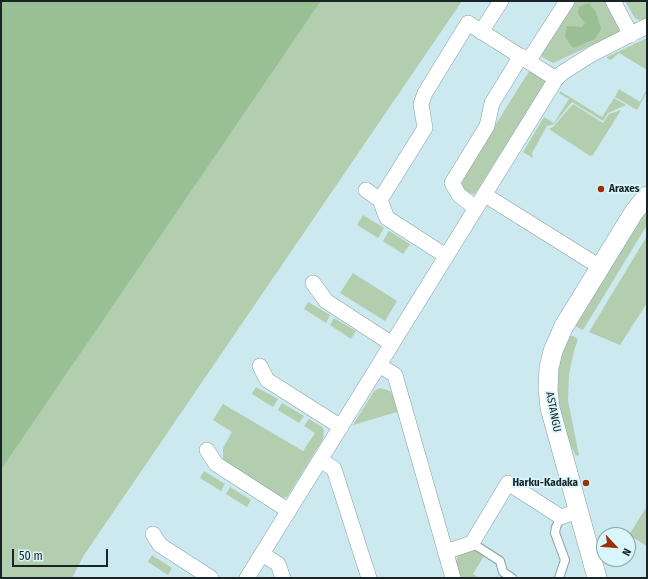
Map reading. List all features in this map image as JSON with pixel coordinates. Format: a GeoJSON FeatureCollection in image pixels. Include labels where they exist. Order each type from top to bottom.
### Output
{"type":"FeatureCollection","features":[{"type":"Feature","properties":{"kind":"street"},"geometry":{"type":"LineString","coordinates":[[481,32],[501,1]]}},
{"type":"Feature","properties":{"kind":"street"},"geometry":{"type":"LineString","coordinates":[[476,208],[459,195],[452,183],[487,126],[492,103],[567,1]]}},
{"type":"Feature","properties":{"kind":"street"},"geometry":{"type":"LineString","coordinates":[[613,1],[631,34]]}},
{"type":"Feature","properties":{"kind":"street"},"geometry":{"type":"LineString","coordinates":[[380,200],[425,128],[421,104],[425,93],[468,23],[556,79]]}},
{"type":"Feature","properties":{"kind":"street"},"geometry":{"type":"LineString","coordinates":[[247,578],[556,79],[562,73],[592,54],[647,26]]}},
{"type":"Feature","properties":{"kind":"street"},"geometry":{"type":"LineString","coordinates":[[366,190],[380,200],[387,218],[446,256]]}},
{"type":"Feature","properties":{"kind":"street"},"geometry":{"type":"LineString","coordinates":[[485,195],[600,267]]}},
{"type":"Feature","properties":{"kind":"street","name":"ASTANGU"},"geometry":{"type":"LineString","coordinates":[[597,578],[570,514],[550,408],[548,389],[549,368],[553,351],[564,326],[634,212],[647,196]]}},
{"type":"Feature","properties":{"kind":"street"},"geometry":{"type":"LineString","coordinates":[[314,283],[326,301],[392,344]]}},
{"type":"Feature","properties":{"kind":"street"},"geometry":{"type":"LineString","coordinates":[[379,365],[395,375],[453,578]]}},
{"type":"Feature","properties":{"kind":"street"},"geometry":{"type":"LineString","coordinates":[[260,366],[267,380],[341,427]]}},
{"type":"Feature","properties":{"kind":"street"},"geometry":{"type":"LineString","coordinates":[[207,450],[216,464],[289,511]]}},
{"type":"Feature","properties":{"kind":"street"},"geometry":{"type":"LineString","coordinates":[[321,460],[334,469],[369,578]]}},
{"type":"Feature","properties":{"kind":"street"},"geometry":{"type":"LineString","coordinates":[[445,552],[472,543],[508,483],[570,514]]}},
{"type":"Feature","properties":{"kind":"street"},"geometry":{"type":"LineString","coordinates":[[154,534],[160,545],[211,578]]}},
{"type":"Feature","properties":{"kind":"street"},"geometry":{"type":"LineString","coordinates":[[262,554],[278,564],[283,578]]}},
{"type":"Feature","properties":{"kind":"lane"},"geometry":{"type":"LineString","coordinates":[[559,578],[565,560],[556,533],[556,527],[570,514]]}},
{"type":"Feature","properties":{"kind":"lane"},"geometry":{"type":"LineString","coordinates":[[472,543],[500,561],[503,572],[512,578]]}},
{"type":"Feature","properties":{"kind":"green space"},"geometry":{"type":"Polygon","coordinates":[[[1,1],[321,1],[1,470],[1,1]]]}},
{"type":"Feature","properties":{"kind":"green space"},"geometry":{"type":"Polygon","coordinates":[[[321,1],[462,1],[84,555],[72,578],[1,578],[1,470],[321,1]]]}},
{"type":"Feature","properties":{"kind":"green space"},"geometry":{"type":"Polygon","coordinates":[[[571,1],[608,1],[620,28],[618,33],[553,63],[542,57],[542,52],[571,1]]]}},
{"type":"Feature","properties":{"kind":"green space"},"geometry":{"type":"Polygon","coordinates":[[[625,1],[647,1],[647,19],[639,20],[635,18],[625,1]]]}},
{"type":"Feature","properties":{"kind":"green space"},"geometry":{"type":"Polygon","coordinates":[[[589,3],[596,12],[601,29],[595,39],[573,48],[565,37],[567,26],[582,27],[585,23],[578,14],[579,7],[589,3]]]}},
{"type":"Feature","properties":{"kind":"green space"},"geometry":{"type":"Polygon","coordinates":[[[647,38],[647,70],[619,53],[611,60],[608,59],[607,57],[647,38]]]}},
{"type":"Feature","properties":{"kind":"green space"},"geometry":{"type":"Polygon","coordinates":[[[535,71],[546,81],[475,194],[467,193],[462,188],[463,177],[526,76],[529,72],[535,71]]]}},
{"type":"Feature","properties":{"kind":"green space"},"geometry":{"type":"Polygon","coordinates":[[[619,89],[640,102],[647,89],[647,92],[637,110],[615,97],[619,89]]]}},
{"type":"Feature","properties":{"kind":"green space"},"geometry":{"type":"Polygon","coordinates":[[[560,91],[602,117],[614,98],[626,105],[608,113],[603,121],[572,102],[554,124],[547,126],[532,153],[533,158],[523,152],[544,117],[554,123],[569,99],[559,93],[560,91]]]}},
{"type":"Feature","properties":{"kind":"green space"},"geometry":{"type":"Polygon","coordinates":[[[573,104],[603,123],[609,114],[621,110],[593,155],[590,156],[549,129],[553,127],[573,104]]]}},
{"type":"Feature","properties":{"kind":"green space"},"geometry":{"type":"Polygon","coordinates":[[[647,206],[647,225],[583,330],[577,327],[575,325],[647,206]]]}},
{"type":"Feature","properties":{"kind":"green space"},"geometry":{"type":"Polygon","coordinates":[[[363,215],[384,228],[378,238],[357,225],[363,215]]]}},
{"type":"Feature","properties":{"kind":"green space"},"geometry":{"type":"Polygon","coordinates":[[[389,231],[410,244],[403,254],[383,241],[389,231]]]}},
{"type":"Feature","properties":{"kind":"green space"},"geometry":{"type":"Polygon","coordinates":[[[647,236],[647,303],[620,345],[589,332],[647,236]]]}},
{"type":"Feature","properties":{"kind":"green space"},"geometry":{"type":"Polygon","coordinates":[[[353,273],[397,301],[385,321],[340,293],[353,273]]]}},
{"type":"Feature","properties":{"kind":"green space"},"geometry":{"type":"Polygon","coordinates":[[[308,302],[330,315],[326,323],[304,309],[308,302]]]}},
{"type":"Feature","properties":{"kind":"green space"},"geometry":{"type":"Polygon","coordinates":[[[334,318],[356,331],[351,339],[330,325],[334,318]]]}},
{"type":"Feature","properties":{"kind":"green space"},"geometry":{"type":"Polygon","coordinates":[[[569,336],[573,336],[578,339],[569,374],[568,401],[579,455],[576,456],[561,426],[565,424],[557,408],[558,361],[569,336]]]}},
{"type":"Feature","properties":{"kind":"green space"},"geometry":{"type":"Polygon","coordinates":[[[256,387],[278,399],[273,407],[252,394],[256,387]]]}},
{"type":"Feature","properties":{"kind":"green space"},"geometry":{"type":"Polygon","coordinates":[[[380,388],[390,391],[394,397],[397,412],[353,425],[375,390],[380,388]]]}},
{"type":"Feature","properties":{"kind":"green space"},"geometry":{"type":"Polygon","coordinates":[[[282,403],[304,416],[299,423],[278,410],[282,403]]]}},
{"type":"Feature","properties":{"kind":"green space"},"geometry":{"type":"Polygon","coordinates":[[[223,404],[303,451],[315,433],[304,426],[309,419],[322,427],[324,430],[323,439],[287,497],[279,498],[223,460],[223,448],[232,432],[213,420],[223,404]]]}},
{"type":"Feature","properties":{"kind":"green space"},"geometry":{"type":"Polygon","coordinates":[[[204,471],[225,484],[221,491],[200,478],[204,471]]]}},
{"type":"Feature","properties":{"kind":"green space"},"geometry":{"type":"Polygon","coordinates":[[[230,487],[251,500],[247,507],[226,494],[230,487]]]}},
{"type":"Feature","properties":{"kind":"green space"},"geometry":{"type":"Polygon","coordinates":[[[647,506],[647,546],[636,539],[636,527],[634,527],[647,506]]]}},
{"type":"Feature","properties":{"kind":"green space"},"geometry":{"type":"Polygon","coordinates":[[[474,550],[484,556],[473,574],[479,578],[458,578],[456,561],[458,556],[463,552],[474,550]]]}},
{"type":"Feature","properties":{"kind":"green space"},"geometry":{"type":"Polygon","coordinates":[[[152,555],[172,568],[168,575],[148,562],[152,555]]]}},
{"type":"Feature","properties":{"kind":"place","name":"Araxes"},"geometry":{"type":"Point","coordinates":[601,189]}},
{"type":"Feature","properties":{"kind":"place","name":"Harku-Kadaka"},"geometry":{"type":"Point","coordinates":[586,483]}}]}
